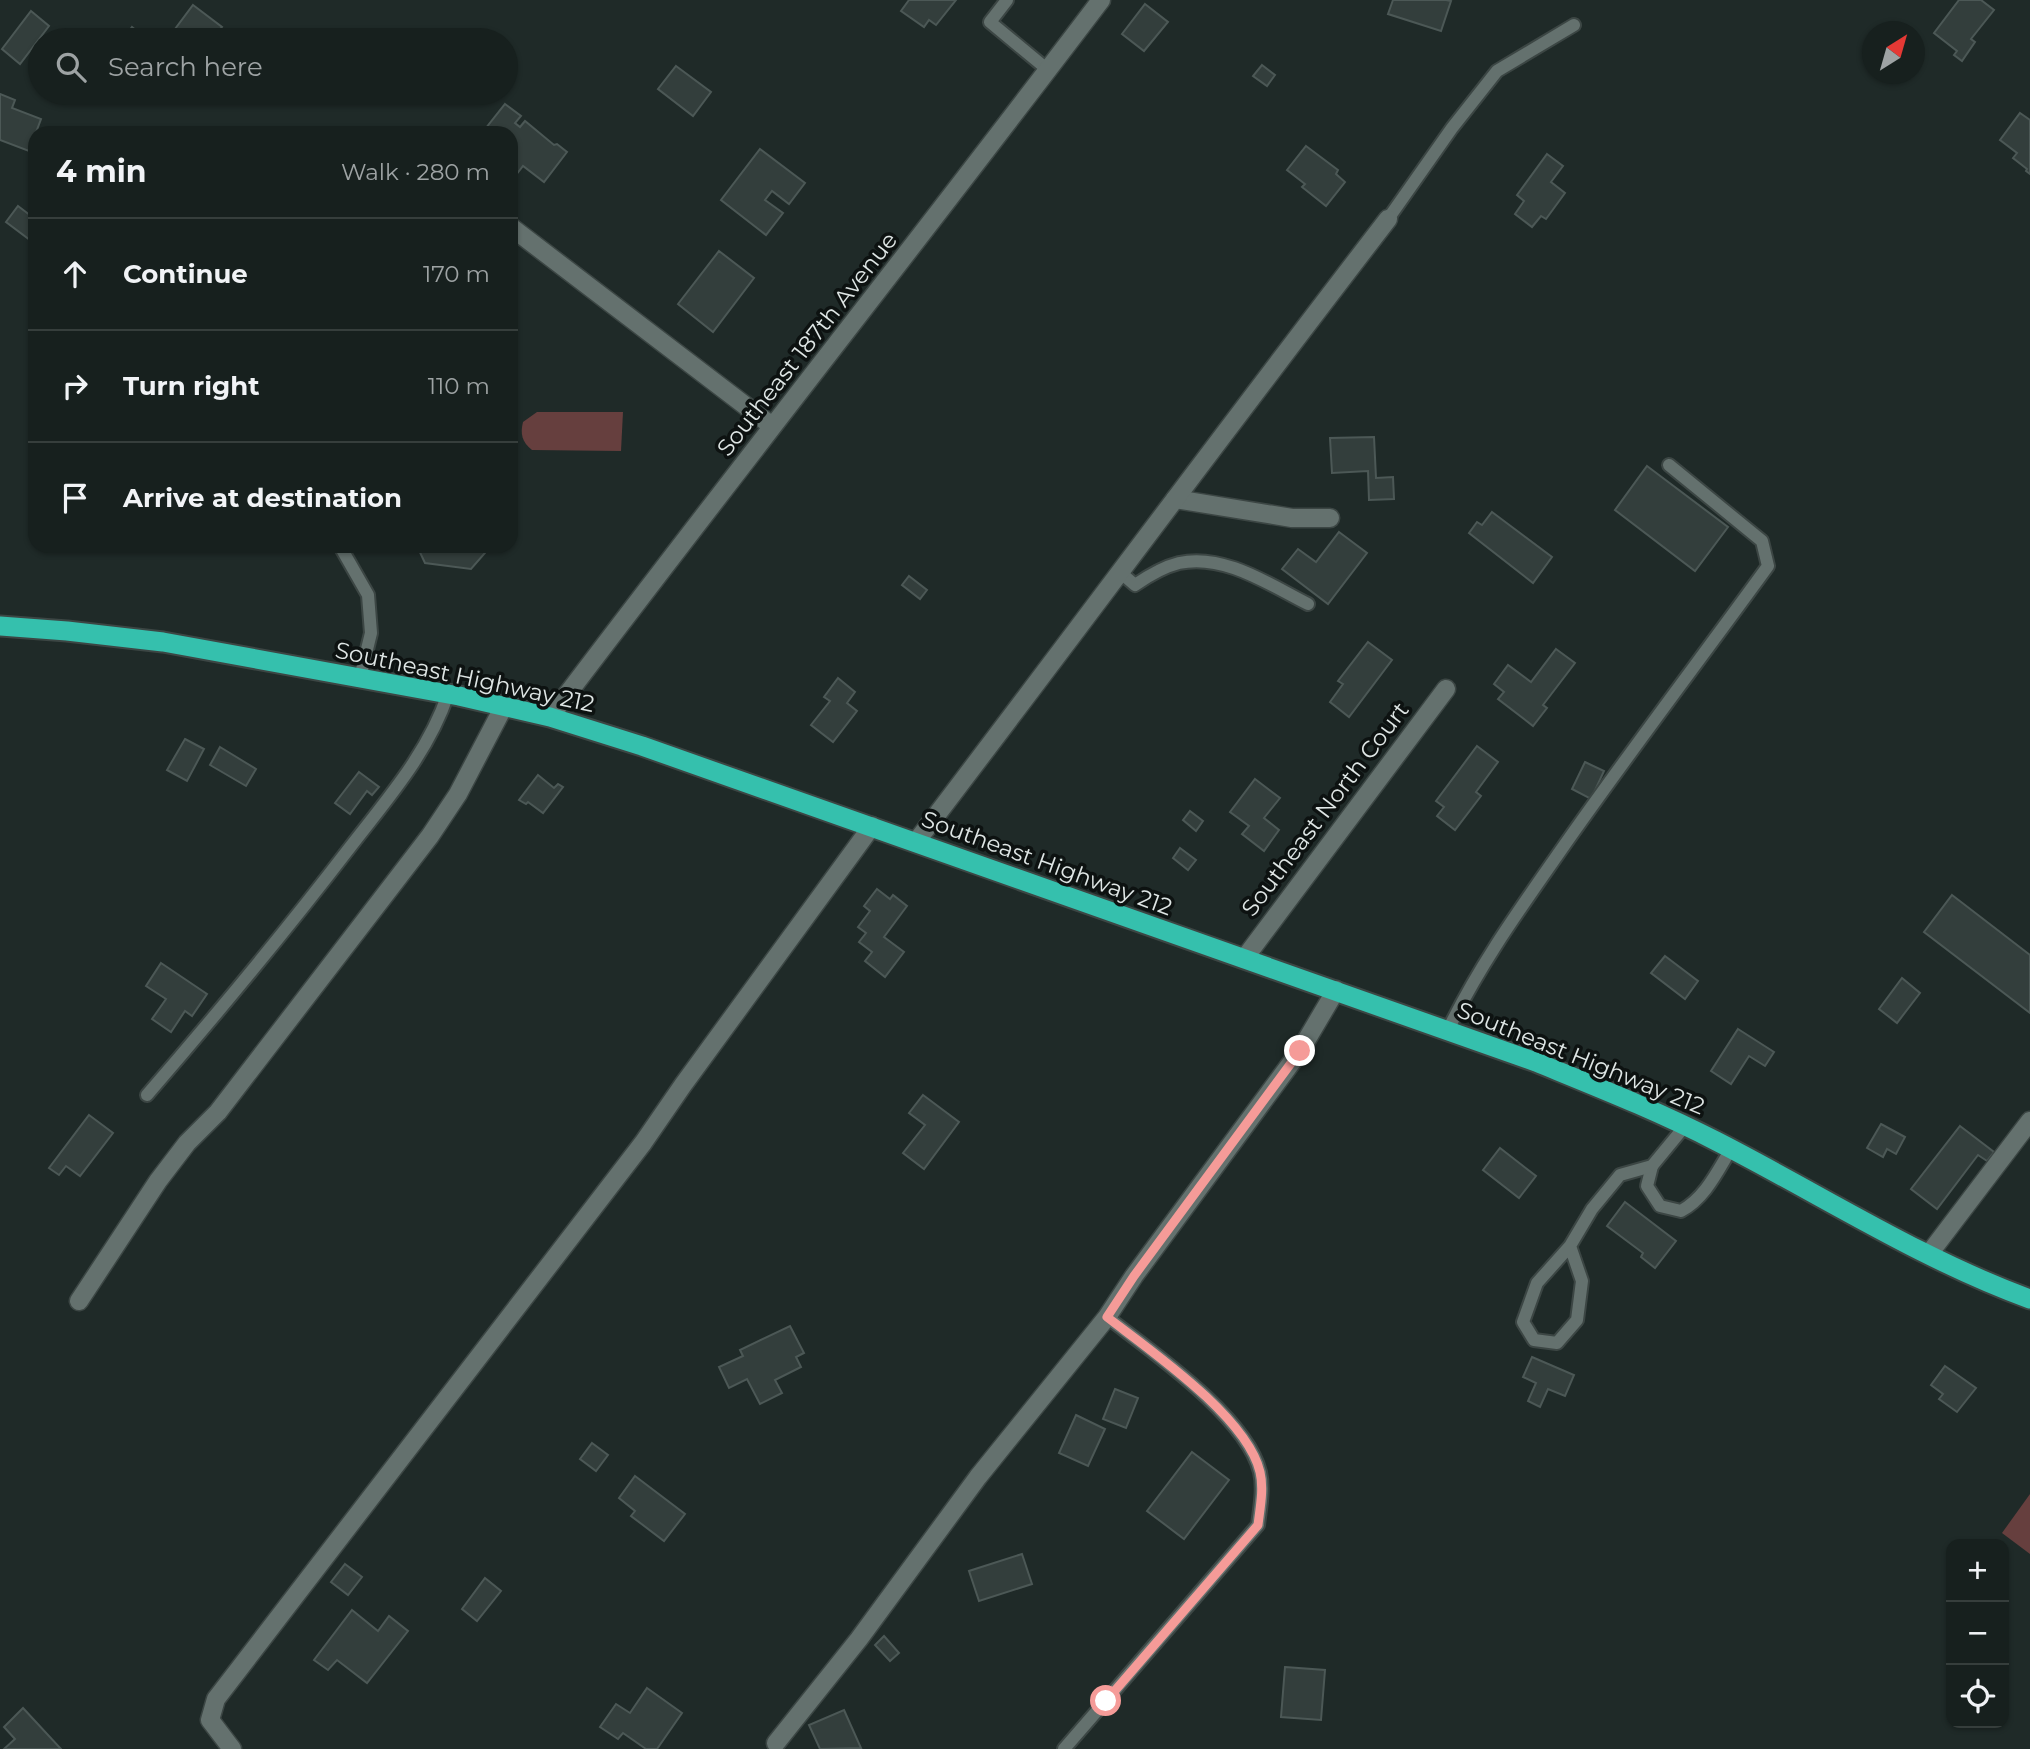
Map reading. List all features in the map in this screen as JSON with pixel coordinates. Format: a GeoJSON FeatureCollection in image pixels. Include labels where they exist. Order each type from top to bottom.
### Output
{"type":"FeatureCollection","features":[{"type":"Feature","properties":{"kind":"highway","name":"Southeast Highway 212"},"geometry":{"type":"LineString","coordinates":[[0,626],[121,636],[448,694],[550,717],[642,746],[1336,990],[1558,1071],[1685,1126],[1929,1254],[2030,1299]]}},
{"type":"Feature","properties":{"kind":"street","name":"Southeast 187th Avenue"},"geometry":{"type":"LineString","coordinates":[[550,717],[1101,0]]}},
{"type":"Feature","properties":{"kind":"street"},"geometry":{"type":"LineString","coordinates":[[916,842],[1121,573],[1235,417],[1388,219]]}},
{"type":"Feature","properties":{"kind":"street"},"geometry":{"type":"LineString","coordinates":[[518,232],[772,426]]}},
{"type":"Feature","properties":{"kind":"street"},"geometry":{"type":"LineString","coordinates":[[1175,499],[1292,518],[1330,518]]}},
{"type":"Feature","properties":{"kind":"street","name":"Southeast North Court"},"geometry":{"type":"LineString","coordinates":[[1244,959],[1446,690]]}},
{"type":"Feature","properties":{"kind":"street"},"geometry":{"type":"LineString","coordinates":[[79,1301],[165,1172],[187,1143],[218,1112],[430,836],[458,794],[504,706]]}},
{"type":"Feature","properties":{"kind":"street"},"geometry":{"type":"LineString","coordinates":[[232,1749],[210,1720],[216,1699],[643,1143],[872,826]]}},
{"type":"Feature","properties":{"kind":"street"},"geometry":{"type":"LineString","coordinates":[[776,1742],[859,1639],[978,1477],[1107,1317],[1134,1276],[1300,1051],[1336,990]]}},
{"type":"Feature","properties":{"kind":"street"},"geometry":{"type":"LineString","coordinates":[[1929,1254],[2030,1121]]}},
{"type":"Feature","properties":{"kind":"lane"},"geometry":{"type":"LineString","coordinates":[[1007,0],[990,22],[1048,70]]}},
{"type":"Feature","properties":{"kind":"lane"},"geometry":{"type":"LineString","coordinates":[[1388,219],[1452,128],[1497,71],[1574,25]]}},
{"type":"Feature","properties":{"kind":"lane"},"geometry":{"type":"LineString","coordinates":[[1448,1030],[1470,985],[1506,929],[1768,566],[1762,541],[1669,465]]}},
{"type":"Feature","properties":{"kind":"lane"},"geometry":{"type":"LineString","coordinates":[[344,553],[368,595],[372,633],[360,678]]}},
{"type":"Feature","properties":{"kind":"lane"},"geometry":{"type":"LineString","coordinates":[[1121,573],[1135,585],[1152,574],[1179,563],[1203,561],[1235,568],[1308,604]]}},
{"type":"Feature","properties":{"kind":"lane"},"geometry":{"type":"LineString","coordinates":[[146,1095],[282,936],[414,764],[438,723],[448,694]]}},
{"type":"Feature","properties":{"kind":"lane"},"geometry":{"type":"LineString","coordinates":[[1685,1126],[1652,1166],[1647,1186],[1660,1206],[1681,1211],[1693,1204],[1710,1184],[1731,1149]]}},
{"type":"Feature","properties":{"kind":"lane"},"geometry":{"type":"LineString","coordinates":[[1570,1246],[1582,1281],[1577,1320],[1557,1343],[1534,1340],[1523,1322],[1537,1283],[1570,1246],[1592,1209],[1620,1175],[1652,1166]]}},
{"type":"Feature","properties":{"kind":"lane"},"geometry":{"type":"LineString","coordinates":[[1064,1749],[1258,1525],[1262,1492],[1260,1471],[1251,1450],[1237,1429],[1176,1371],[1107,1317]]}},
{"type":"Feature","properties":{"kind":"shaded area"},"geometry":{"type":"Polygon","coordinates":[[[537,412],[623,412],[621,451],[532,450],[524,441],[522,426],[523,422],[537,412]]]}},
{"type":"Feature","properties":{"kind":"shaded area"},"geometry":{"type":"Polygon","coordinates":[[[2030,1494],[2030,1554],[2002,1533],[2030,1494]]]}},
{"type":"Feature","properties":{"kind":"building"},"geometry":{"type":"Polygon","coordinates":[[[909,0],[956,0],[936,25],[929,20],[924,27],[901,11],[909,0]]]}},
{"type":"Feature","properties":{"kind":"building"},"geometry":{"type":"Polygon","coordinates":[[[1393,0],[1451,1],[1441,31],[1388,14],[1393,0]]]}},
{"type":"Feature","properties":{"kind":"building"},"geometry":{"type":"Polygon","coordinates":[[[1959,0],[1981,0],[1994,10],[1971,39],[1975,42],[1962,61],[1954,55],[1957,51],[1934,33],[1959,0]]]}},
{"type":"Feature","properties":{"kind":"building"},"geometry":{"type":"Polygon","coordinates":[[[1145,4],[1168,22],[1144,51],[1122,34],[1145,4]]]}},
{"type":"Feature","properties":{"kind":"building"},"geometry":{"type":"Polygon","coordinates":[[[193,5],[222,27],[221,28],[176,28],[193,5]]]}},
{"type":"Feature","properties":{"kind":"building"},"geometry":{"type":"Polygon","coordinates":[[[31,11],[49,26],[28,28],[28,54],[20,64],[2,49],[31,11]]]}},
{"type":"Feature","properties":{"kind":"building"},"geometry":{"type":"Polygon","coordinates":[[[1262,65],[1275,75],[1267,86],[1253,76],[1262,65]]]}},
{"type":"Feature","properties":{"kind":"building"},"geometry":{"type":"Polygon","coordinates":[[[676,66],[711,92],[693,116],[658,89],[676,66]]]}},
{"type":"Feature","properties":{"kind":"building"},"geometry":{"type":"Polygon","coordinates":[[[0,94],[15,100],[12,108],[41,119],[38,126],[28,126],[28,151],[0,140],[0,94]]]}},
{"type":"Feature","properties":{"kind":"building"},"geometry":{"type":"Polygon","coordinates":[[[506,105],[521,116],[515,123],[520,127],[525,121],[567,152],[544,182],[523,166],[518,172],[518,126],[488,126],[506,105]]]}},
{"type":"Feature","properties":{"kind":"building"},"geometry":{"type":"Polygon","coordinates":[[[2020,113],[2030,120],[2030,174],[2013,158],[2017,153],[2000,140],[2020,113]]]}},
{"type":"Feature","properties":{"kind":"building"},"geometry":{"type":"Polygon","coordinates":[[[1306,146],[1338,170],[1336,174],[1345,182],[1326,206],[1302,187],[1305,184],[1287,170],[1306,146]]]}},
{"type":"Feature","properties":{"kind":"building"},"geometry":{"type":"Polygon","coordinates":[[[760,149],[805,183],[789,204],[772,191],[765,200],[783,213],[766,235],[721,200],[760,149]]]}},
{"type":"Feature","properties":{"kind":"building"},"geometry":{"type":"Polygon","coordinates":[[[1547,154],[1563,166],[1551,182],[1565,193],[1546,219],[1541,216],[1532,227],[1515,214],[1524,201],[1517,195],[1547,154]]]}},
{"type":"Feature","properties":{"kind":"building"},"geometry":{"type":"Polygon","coordinates":[[[18,206],[28,214],[28,238],[6,222],[18,206]]]}},
{"type":"Feature","properties":{"kind":"building"},"geometry":{"type":"Polygon","coordinates":[[[719,251],[754,278],[713,332],[678,304],[719,251]]]}},
{"type":"Feature","properties":{"kind":"building"},"geometry":{"type":"Polygon","coordinates":[[[1374,437],[1376,478],[1393,477],[1394,499],[1369,500],[1368,471],[1332,473],[1330,438],[1374,437]]]}},
{"type":"Feature","properties":{"kind":"building"},"geometry":{"type":"Polygon","coordinates":[[[1647,466],[1728,527],[1695,571],[1615,510],[1647,466]]]}},
{"type":"Feature","properties":{"kind":"building"},"geometry":{"type":"Polygon","coordinates":[[[1492,512],[1552,557],[1533,583],[1469,533],[1477,522],[1482,525],[1492,512]]]}},
{"type":"Feature","properties":{"kind":"building"},"geometry":{"type":"Polygon","coordinates":[[[1339,532],[1367,553],[1328,604],[1282,569],[1298,549],[1316,562],[1339,532]]]}},
{"type":"Feature","properties":{"kind":"building"},"geometry":{"type":"Polygon","coordinates":[[[420,553],[485,553],[471,569],[425,563],[420,553]]]}},
{"type":"Feature","properties":{"kind":"building"},"geometry":{"type":"Polygon","coordinates":[[[909,576],[927,590],[920,599],[902,585],[909,576]]]}},
{"type":"Feature","properties":{"kind":"building"},"geometry":{"type":"Polygon","coordinates":[[[1368,642],[1392,660],[1349,717],[1330,702],[1343,684],[1338,681],[1368,642]]]}},
{"type":"Feature","properties":{"kind":"building"},"geometry":{"type":"Polygon","coordinates":[[[1556,649],[1575,663],[1543,705],[1547,708],[1533,726],[1498,699],[1504,692],[1494,684],[1508,665],[1531,682],[1556,649]]]}},
{"type":"Feature","properties":{"kind":"building"},"geometry":{"type":"Polygon","coordinates":[[[838,678],[855,692],[847,703],[857,711],[833,742],[811,725],[830,701],[824,697],[838,678]]]}},
{"type":"Feature","properties":{"kind":"building"},"geometry":{"type":"Polygon","coordinates":[[[185,739],[204,749],[187,781],[167,770],[185,739]]]}},
{"type":"Feature","properties":{"kind":"building"},"geometry":{"type":"Polygon","coordinates":[[[1477,746],[1498,762],[1476,792],[1481,796],[1455,830],[1437,816],[1444,807],[1436,801],[1477,746]]]}},
{"type":"Feature","properties":{"kind":"building"},"geometry":{"type":"Polygon","coordinates":[[[220,747],[256,769],[246,786],[210,765],[220,747]]]}},
{"type":"Feature","properties":{"kind":"building"},"geometry":{"type":"Polygon","coordinates":[[[1585,762],[1604,771],[1591,799],[1572,789],[1585,762]]]}},
{"type":"Feature","properties":{"kind":"building"},"geometry":{"type":"Polygon","coordinates":[[[359,772],[379,787],[372,795],[367,791],[350,814],[335,803],[359,772]]]}},
{"type":"Feature","properties":{"kind":"building"},"geometry":{"type":"Polygon","coordinates":[[[538,775],[554,788],[558,784],[563,787],[543,813],[528,802],[526,804],[519,800],[538,775]]]}},
{"type":"Feature","properties":{"kind":"building"},"geometry":{"type":"Polygon","coordinates":[[[1255,779],[1280,798],[1264,818],[1279,830],[1264,851],[1242,834],[1249,826],[1230,812],[1255,779]]]}},
{"type":"Feature","properties":{"kind":"building"},"geometry":{"type":"Polygon","coordinates":[[[1190,811],[1203,821],[1196,831],[1183,820],[1190,811]]]}},
{"type":"Feature","properties":{"kind":"building"},"geometry":{"type":"Polygon","coordinates":[[[1180,848],[1196,860],[1188,870],[1173,858],[1180,848]]]}},
{"type":"Feature","properties":{"kind":"building"},"geometry":{"type":"Polygon","coordinates":[[[877,889],[890,899],[893,895],[907,906],[884,937],[904,952],[885,977],[865,961],[872,952],[859,942],[866,933],[858,927],[870,911],[864,906],[877,889]]]}},
{"type":"Feature","properties":{"kind":"building"},"geometry":{"type":"Polygon","coordinates":[[[1952,895],[2030,955],[2030,1013],[1924,932],[1952,895]]]}},
{"type":"Feature","properties":{"kind":"building"},"geometry":{"type":"Polygon","coordinates":[[[1665,956],[1698,981],[1685,999],[1651,973],[1665,956]]]}},
{"type":"Feature","properties":{"kind":"building"},"geometry":{"type":"Polygon","coordinates":[[[161,963],[207,994],[192,1016],[185,1011],[171,1032],[152,1019],[166,999],[146,986],[161,963]]]}},
{"type":"Feature","properties":{"kind":"building"},"geometry":{"type":"Polygon","coordinates":[[[1902,978],[1920,993],[1897,1023],[1879,1009],[1902,978]]]}},
{"type":"Feature","properties":{"kind":"building"},"geometry":{"type":"Polygon","coordinates":[[[1738,1029],[1774,1052],[1765,1066],[1749,1056],[1731,1084],[1711,1071],[1738,1029]]]}},
{"type":"Feature","properties":{"kind":"building"},"geometry":{"type":"Polygon","coordinates":[[[923,1095],[959,1122],[924,1169],[903,1153],[925,1125],[909,1113],[923,1095]]]}},
{"type":"Feature","properties":{"kind":"building"},"geometry":{"type":"Polygon","coordinates":[[[89,1115],[113,1133],[80,1176],[66,1166],[59,1175],[49,1168],[89,1115]]]}},
{"type":"Feature","properties":{"kind":"building"},"geometry":{"type":"Polygon","coordinates":[[[1881,1124],[1905,1137],[1896,1154],[1887,1149],[1883,1157],[1867,1148],[1881,1124]]]}},
{"type":"Feature","properties":{"kind":"building"},"geometry":{"type":"Polygon","coordinates":[[[1960,1126],[1994,1152],[1987,1161],[1978,1155],[1937,1209],[1911,1189],[1960,1126]]]}},
{"type":"Feature","properties":{"kind":"building"},"geometry":{"type":"Polygon","coordinates":[[[1500,1148],[1536,1176],[1519,1198],[1483,1170],[1500,1148]]]}},
{"type":"Feature","properties":{"kind":"building"},"geometry":{"type":"Polygon","coordinates":[[[1625,1202],[1676,1241],[1655,1268],[1641,1257],[1643,1253],[1607,1226],[1625,1202]]]}},
{"type":"Feature","properties":{"kind":"building"},"geometry":{"type":"Polygon","coordinates":[[[790,1326],[804,1353],[796,1357],[801,1367],[775,1380],[782,1393],[760,1404],[747,1379],[729,1388],[719,1367],[743,1356],[740,1350],[790,1326]]]}},
{"type":"Feature","properties":{"kind":"building"},"geometry":{"type":"Polygon","coordinates":[[[1532,1357],[1574,1375],[1565,1396],[1548,1389],[1540,1407],[1528,1401],[1536,1383],[1523,1377],[1532,1357]]]}},
{"type":"Feature","properties":{"kind":"building"},"geometry":{"type":"Polygon","coordinates":[[[1945,1366],[1976,1388],[1957,1412],[1939,1399],[1943,1394],[1931,1385],[1945,1366]]]}},
{"type":"Feature","properties":{"kind":"building"},"geometry":{"type":"Polygon","coordinates":[[[1115,1389],[1138,1398],[1126,1428],[1103,1419],[1115,1389]]]}},
{"type":"Feature","properties":{"kind":"building"},"geometry":{"type":"Polygon","coordinates":[[[1076,1415],[1105,1429],[1088,1466],[1059,1453],[1076,1415]]]}},
{"type":"Feature","properties":{"kind":"building"},"geometry":{"type":"Polygon","coordinates":[[[592,1443],[608,1455],[596,1471],[580,1459],[592,1443]]]}},
{"type":"Feature","properties":{"kind":"building"},"geometry":{"type":"Polygon","coordinates":[[[1192,1452],[1229,1480],[1184,1539],[1147,1511],[1192,1452]]]}},
{"type":"Feature","properties":{"kind":"building"},"geometry":{"type":"Polygon","coordinates":[[[635,1476],[685,1514],[664,1541],[631,1516],[635,1511],[619,1498],[635,1476]]]}},
{"type":"Feature","properties":{"kind":"building"},"geometry":{"type":"Polygon","coordinates":[[[1022,1554],[1032,1584],[979,1601],[969,1571],[1022,1554]]]}},
{"type":"Feature","properties":{"kind":"building"},"geometry":{"type":"Polygon","coordinates":[[[345,1564],[362,1577],[348,1595],[331,1582],[345,1564]]]}},
{"type":"Feature","properties":{"kind":"building"},"geometry":{"type":"Polygon","coordinates":[[[485,1578],[501,1591],[477,1621],[462,1609],[485,1578]]]}},
{"type":"Feature","properties":{"kind":"building"},"geometry":{"type":"Polygon","coordinates":[[[352,1610],[378,1631],[389,1616],[408,1631],[367,1683],[337,1660],[328,1670],[314,1660],[352,1610]]]}},
{"type":"Feature","properties":{"kind":"building"},"geometry":{"type":"Polygon","coordinates":[[[884,1636],[899,1653],[890,1661],[875,1645],[884,1636]]]}},
{"type":"Feature","properties":{"kind":"building"},"geometry":{"type":"Polygon","coordinates":[[[1285,1667],[1325,1670],[1321,1720],[1281,1717],[1285,1667]]]}},
{"type":"Feature","properties":{"kind":"building"},"geometry":{"type":"Polygon","coordinates":[[[647,1688],[682,1713],[657,1749],[646,1749],[623,1733],[618,1739],[600,1727],[616,1704],[630,1713],[647,1688]]]}},
{"type":"Feature","properties":{"kind":"building"},"geometry":{"type":"Polygon","coordinates":[[[23,1708],[61,1749],[4,1749],[15,1739],[4,1727],[23,1708]]]}},
{"type":"Feature","properties":{"kind":"building"},"geometry":{"type":"Polygon","coordinates":[[[844,1710],[861,1748],[820,1749],[809,1725],[844,1710]]]}},
{"type":"Feature","properties":{"kind":"route"},"geometry":{"type":"LineString","coordinates":[[1106,1701],[1258,1525],[1262,1492],[1260,1471],[1251,1450],[1237,1429],[1176,1371],[1107,1317],[1134,1276],[1300,1051]]}}]}
